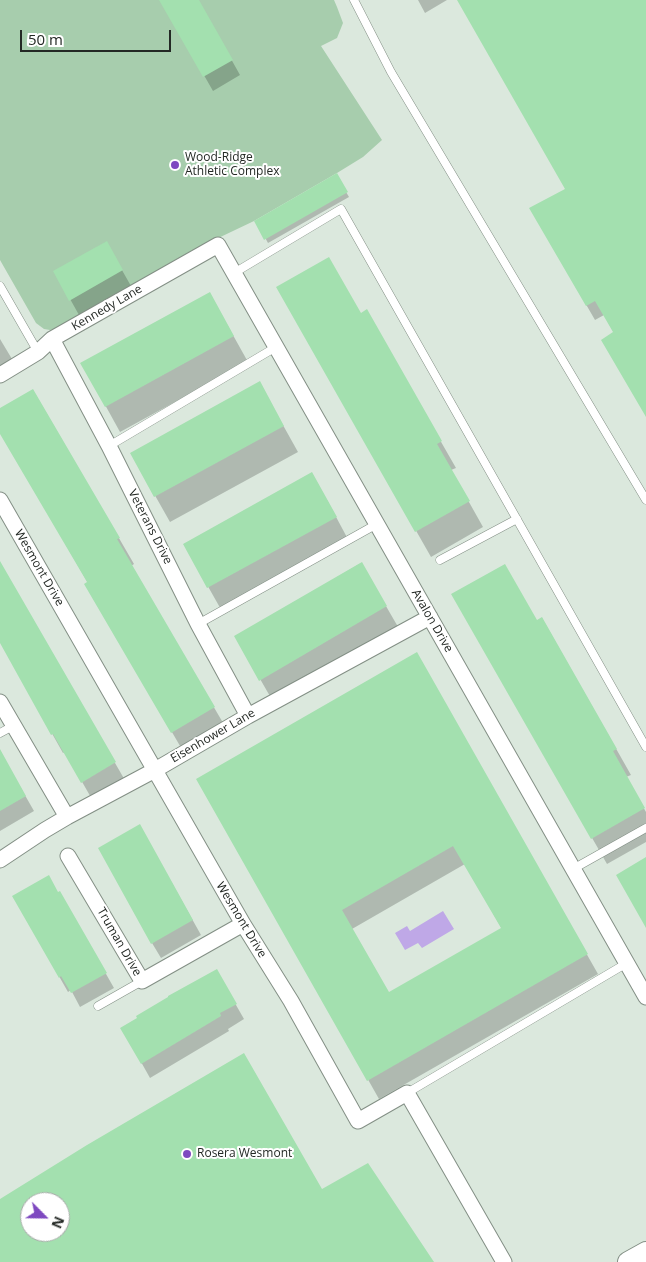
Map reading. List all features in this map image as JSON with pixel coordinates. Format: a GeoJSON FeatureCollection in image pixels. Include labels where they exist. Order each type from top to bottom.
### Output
{"type":"FeatureCollection","features":[{"type":"Feature","properties":{"kind":"street","name":"Avalon Drive"},"geometry":{"type":"LineString","coordinates":[[218,245],[646,997]]}},
{"type":"Feature","properties":{"kind":"street","name":"Kennedy Lane"},"geometry":{"type":"LineString","coordinates":[[0,375],[38,352],[52,339],[218,245]]}},
{"type":"Feature","properties":{"kind":"street","name":"Veterans Drive"},"geometry":{"type":"LineString","coordinates":[[52,339],[109,446],[198,624],[248,716]]}},
{"type":"Feature","properties":{"kind":"street","name":"Wesmont Drive"},"geometry":{"type":"LineString","coordinates":[[0,500],[243,924],[291,1001],[358,1121],[407,1093]]}},
{"type":"Feature","properties":{"kind":"street","name":"Eisenhower Lane"},"geometry":{"type":"LineString","coordinates":[[0,860],[67,817],[430,617]]}},
{"type":"Feature","properties":{"kind":"street"},"geometry":{"type":"LineString","coordinates":[[0,702],[67,817]]}},
{"type":"Feature","properties":{"kind":"street","name":"Truman Drive"},"geometry":{"type":"LineString","coordinates":[[68,856],[142,981],[243,924]]}},
{"type":"Feature","properties":{"kind":"street"},"geometry":{"type":"LineString","coordinates":[[407,1093],[504,1262]]}},
{"type":"Feature","properties":{"kind":"street"},"geometry":{"type":"LineString","coordinates":[[628,1262],[646,1252]]}},
{"type":"Feature","properties":{"kind":"lane"},"geometry":{"type":"LineString","coordinates":[[354,0],[391,72],[646,500]]}},
{"type":"Feature","properties":{"kind":"lane"},"geometry":{"type":"LineString","coordinates":[[234,273],[341,209],[646,747]]}},
{"type":"Feature","properties":{"kind":"lane"},"geometry":{"type":"LineString","coordinates":[[0,286],[38,352]]}},
{"type":"Feature","properties":{"kind":"lane"},"geometry":{"type":"LineString","coordinates":[[109,446],[276,347]]}},
{"type":"Feature","properties":{"kind":"lane"},"geometry":{"type":"LineString","coordinates":[[440,560],[517,519]]}},
{"type":"Feature","properties":{"kind":"lane"},"geometry":{"type":"LineString","coordinates":[[198,624],[377,524]]}},
{"type":"Feature","properties":{"kind":"lane"},"geometry":{"type":"LineString","coordinates":[[0,733],[14,726]]}},
{"type":"Feature","properties":{"kind":"lane"},"geometry":{"type":"LineString","coordinates":[[573,868],[646,828]]}},
{"type":"Feature","properties":{"kind":"lane"},"geometry":{"type":"LineString","coordinates":[[407,1093],[627,963]]}},
{"type":"Feature","properties":{"kind":"lane"},"geometry":{"type":"LineString","coordinates":[[98,1006],[142,981]]}},
{"type":"Feature","properties":{"kind":"green space","name":"Wood-Ridge Athletic Complex"},"geometry":{"type":"Polygon","coordinates":[[[0,0],[334,0],[343,23],[337,38],[321,46],[382,140],[363,157],[254,221],[191,251],[56,329],[44,329],[36,323],[0,260],[0,0]]]}},
{"type":"Feature","properties":{"kind":"shaded area"},"geometry":{"type":"Polygon","coordinates":[[[443,911],[454,929],[422,948],[418,943],[405,950],[395,933],[407,926],[410,931],[443,911]]]}},
{"type":"Feature","properties":{"kind":"building"},"geometry":{"type":"Polygon","coordinates":[[[159,0],[199,0],[233,60],[203,77],[159,0]]]}},
{"type":"Feature","properties":{"kind":"building"},"geometry":{"type":"Polygon","coordinates":[[[457,0],[646,0],[646,417],[601,340],[613,332],[595,301],[586,306],[529,208],[565,189],[457,0]]]}},
{"type":"Feature","properties":{"kind":"building"},"geometry":{"type":"Polygon","coordinates":[[[337,173],[348,192],[264,240],[254,221],[337,173]]]}},
{"type":"Feature","properties":{"kind":"building"},"geometry":{"type":"Polygon","coordinates":[[[107,241],[123,270],[69,301],[53,271],[107,241]]]}},
{"type":"Feature","properties":{"kind":"building"},"geometry":{"type":"Polygon","coordinates":[[[329,257],[361,313],[367,309],[442,441],[437,444],[470,501],[415,532],[276,287],[329,257]]]}},
{"type":"Feature","properties":{"kind":"building"},"geometry":{"type":"Polygon","coordinates":[[[210,292],[234,336],[105,407],[80,363],[210,292]]]}},
{"type":"Feature","properties":{"kind":"building"},"geometry":{"type":"Polygon","coordinates":[[[260,381],[284,426],[154,497],[130,453],[260,381]]]}},
{"type":"Feature","properties":{"kind":"building"},"geometry":{"type":"Polygon","coordinates":[[[33,389],[120,538],[117,539],[215,707],[171,733],[84,584],[87,582],[0,434],[0,408],[33,389]]]}},
{"type":"Feature","properties":{"kind":"building"},"geometry":{"type":"Polygon","coordinates":[[[312,472],[337,517],[207,588],[183,544],[312,472]]]}},
{"type":"Feature","properties":{"kind":"building"},"geometry":{"type":"Polygon","coordinates":[[[0,561],[116,762],[81,783],[53,734],[51,735],[0,643],[0,561]]]}},
{"type":"Feature","properties":{"kind":"building"},"geometry":{"type":"Polygon","coordinates":[[[362,562],[387,606],[259,681],[234,636],[362,562]]]}},
{"type":"Feature","properties":{"kind":"building"},"geometry":{"type":"Polygon","coordinates":[[[505,564],[537,620],[542,617],[617,749],[613,751],[645,808],[591,839],[451,594],[505,564]]]}},
{"type":"Feature","properties":{"kind":"building"},"geometry":{"type":"Polygon","coordinates":[[[417,652],[588,954],[367,1081],[196,779],[417,652]],[[453,846],[342,910],[389,992],[501,928],[453,846]]]}},
{"type":"Feature","properties":{"kind":"building"},"geometry":{"type":"Polygon","coordinates":[[[0,749],[26,796],[0,811],[0,749]]]}},
{"type":"Feature","properties":{"kind":"building"},"geometry":{"type":"Polygon","coordinates":[[[140,824],[193,920],[151,944],[98,848],[140,824]]]}},
{"type":"Feature","properties":{"kind":"building"},"geometry":{"type":"Polygon","coordinates":[[[646,857],[646,928],[616,875],[646,857]]]}},
{"type":"Feature","properties":{"kind":"building"},"geometry":{"type":"Polygon","coordinates":[[[49,875],[107,973],[71,993],[61,976],[59,978],[12,896],[49,875]]]}},
{"type":"Feature","properties":{"kind":"building"},"geometry":{"type":"Polygon","coordinates":[[[217,969],[237,1004],[220,1013],[221,1016],[141,1064],[120,1028],[168,996],[217,969]]]}},
{"type":"Feature","properties":{"kind":"building","name":"Rosera Wesmont"},"geometry":{"type":"Polygon","coordinates":[[[244,1053],[322,1189],[368,1163],[434,1262],[0,1262],[0,1199],[87,1145],[244,1053]]]}},
{"type":"Feature","properties":{"kind":"place","name":"Wood-Ridge Athletic Complex"},"geometry":{"type":"Point","coordinates":[175,165]}},
{"type":"Feature","properties":{"kind":"place","name":"Rosera Wesmont"},"geometry":{"type":"Point","coordinates":[187,1154]}}]}
